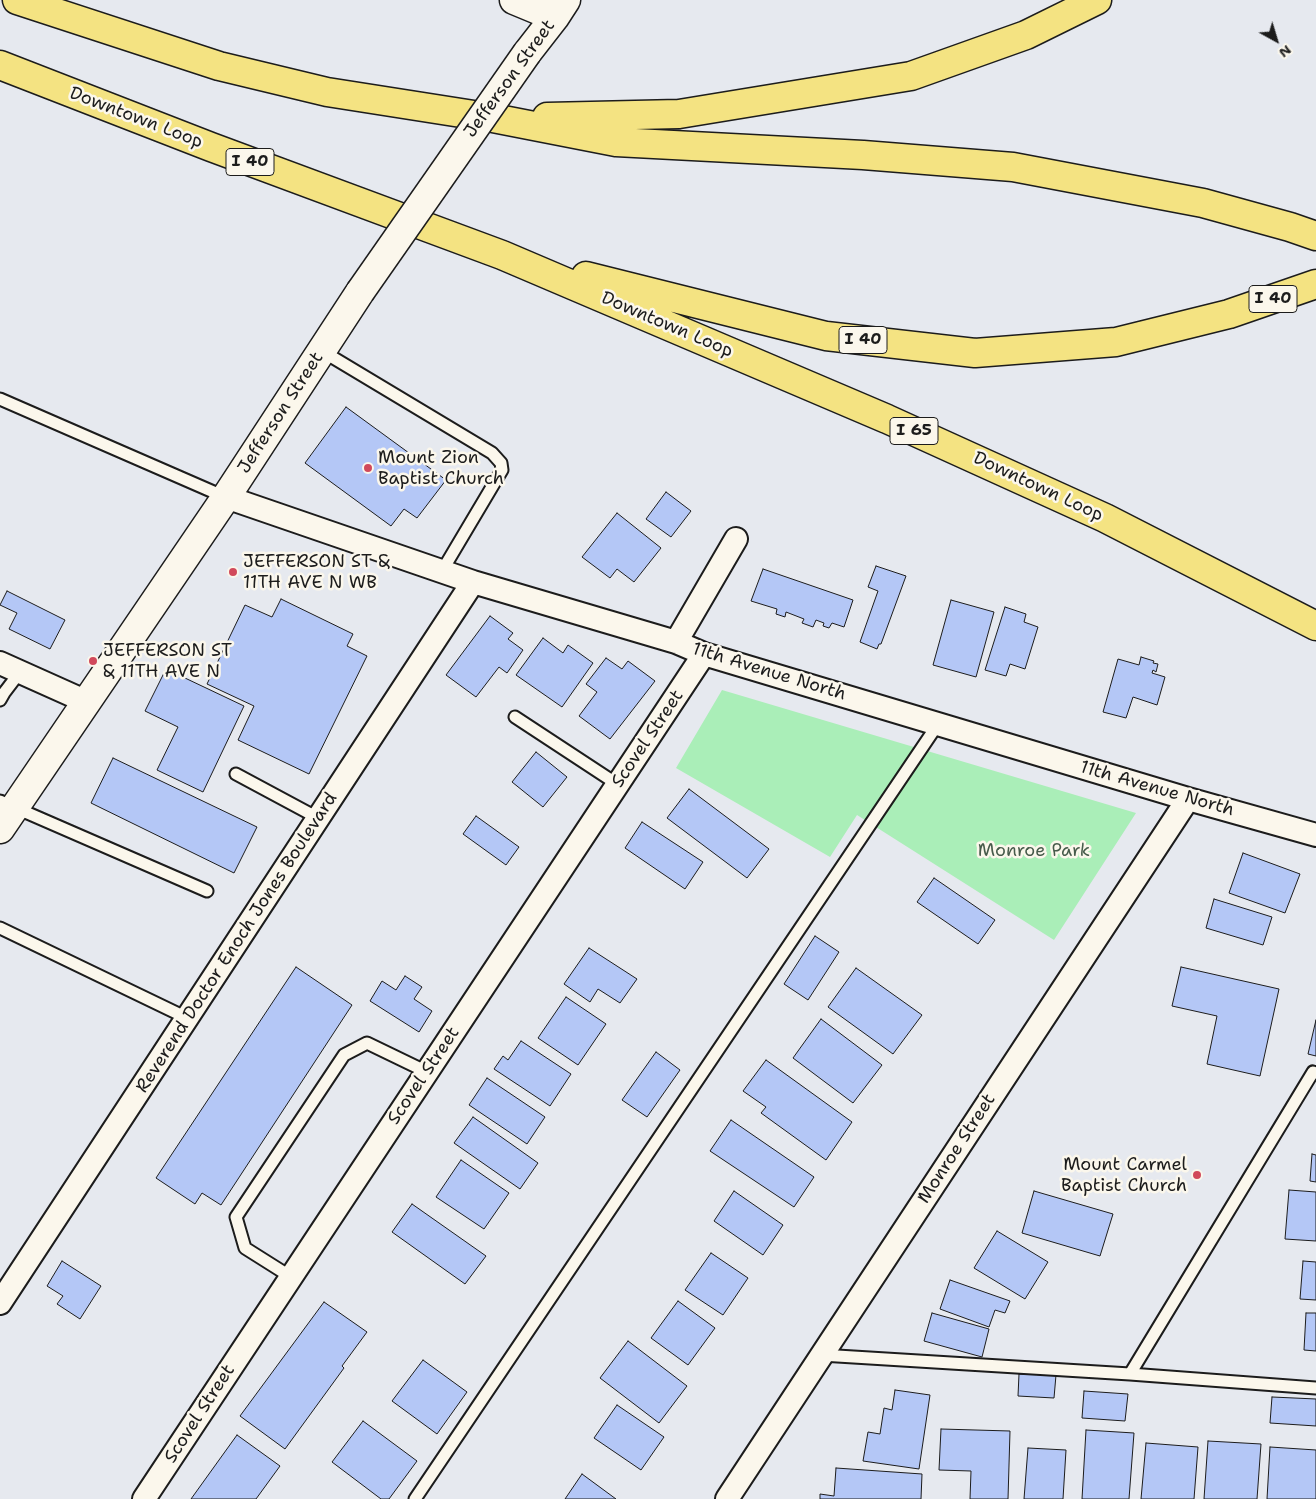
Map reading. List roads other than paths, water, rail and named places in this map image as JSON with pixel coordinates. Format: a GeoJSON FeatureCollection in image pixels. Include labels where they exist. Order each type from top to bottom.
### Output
{"type":"FeatureCollection","features":[{"type":"Feature","properties":{"kind":"highway"},"geometry":{"type":"LineString","coordinates":[[17,0],[219,66],[327,92],[493,118],[616,142],[863,154],[1013,167],[1203,203],[1316,236]]}},
{"type":"Feature","properties":{"kind":"highway"},"geometry":{"type":"LineString","coordinates":[[493,118],[679,114],[911,76],[1026,35],[1096,0]]}},
{"type":"Feature","properties":{"kind":"highway","name":"Downtown Loop"},"geometry":{"type":"LineString","coordinates":[[0,65],[211,147],[502,255],[887,419],[1105,518],[1316,626]]}},
{"type":"Feature","properties":{"kind":"highway","name":"I 40"},"geometry":{"type":"LineString","coordinates":[[502,255],[826,336],[975,353],[1116,342],[1229,314],[1316,284]]}},
{"type":"Feature","properties":{"kind":"main road"},"geometry":{"type":"LineString","coordinates":[[514,0],[561,9]]}},
{"type":"Feature","properties":{"kind":"main road","name":"Jefferson Street"},"geometry":{"type":"LineString","coordinates":[[5,812],[87,702],[226,497],[360,292],[527,53],[561,9]]}},
{"type":"Feature","properties":{"kind":"street","name":"11th Avenue North"},"geometry":{"type":"LineString","coordinates":[[226,497],[442,572],[676,642],[704,654],[1188,799],[1316,835]]}},
{"type":"Feature","properties":{"kind":"street"},"geometry":{"type":"LineString","coordinates":[[676,642],[736,539]]}},
{"type":"Feature","properties":{"kind":"street","name":"Reverend Doctor Enoch Jones Boulevard"},"geometry":{"type":"LineString","coordinates":[[0,1303],[473,582]]}},
{"type":"Feature","properties":{"kind":"street","name":"Scovel Street"},"geometry":{"type":"LineString","coordinates":[[144,1499],[704,654]]}},
{"type":"Feature","properties":{"kind":"street"},"geometry":{"type":"LineString","coordinates":[[10,668],[87,702]]}},
{"type":"Feature","properties":{"kind":"street","name":"Monroe Street"},"geometry":{"type":"LineString","coordinates":[[726,1499],[1188,799]]}},
{"type":"Feature","properties":{"kind":"lane"},"geometry":{"type":"LineString","coordinates":[[322,351],[492,453],[501,462],[502,470],[442,572]]}},
{"type":"Feature","properties":{"kind":"lane"},"geometry":{"type":"LineString","coordinates":[[0,399],[226,497]]}},
{"type":"Feature","properties":{"kind":"lane"},"geometry":{"type":"LineString","coordinates":[[0,700],[4,693],[10,668]]}},
{"type":"Feature","properties":{"kind":"lane"},"geometry":{"type":"LineString","coordinates":[[515,717],[617,784]]}},
{"type":"Feature","properties":{"kind":"lane"},"geometry":{"type":"LineString","coordinates":[[415,1499],[938,724]]}},
{"type":"Feature","properties":{"kind":"lane"},"geometry":{"type":"LineString","coordinates":[[236,774],[318,818]]}},
{"type":"Feature","properties":{"kind":"lane"},"geometry":{"type":"LineString","coordinates":[[5,812],[207,891]]}},
{"type":"Feature","properties":{"kind":"lane"},"geometry":{"type":"LineString","coordinates":[[0,928],[187,1018]]}},
{"type":"Feature","properties":{"kind":"lane"},"geometry":{"type":"LineString","coordinates":[[291,1277],[245,1248],[236,1217],[344,1055],[367,1043],[427,1072]]}},
{"type":"Feature","properties":{"kind":"lane"},"geometry":{"type":"LineString","coordinates":[[1130,1374],[1313,1072],[1316,1073]]}},
{"type":"Feature","properties":{"kind":"lane"},"geometry":{"type":"LineString","coordinates":[[821,1355],[1130,1374],[1316,1388]]}},
{"type":"Feature","properties":{"kind":"place","name":"Mount Zion Baptist Church"},"geometry":{"type":"Point","coordinates":[368,468]}},
{"type":"Feature","properties":{"kind":"place","name":"JEFFERSON ST & 11TH AVE N WB"},"geometry":{"type":"Point","coordinates":[233,572]}},
{"type":"Feature","properties":{"kind":"place","name":"JEFFERSON ST & 11TH AVE N"},"geometry":{"type":"Point","coordinates":[93,661]}},
{"type":"Feature","properties":{"kind":"place","name":"Mount Carmel Baptist Church"},"geometry":{"type":"Point","coordinates":[1197,1175]}},
{"type":"Feature","properties":{"kind":"park label","name":"Monroe Park"},"geometry":{"type":"Point","coordinates":[1034,851]}}]}
